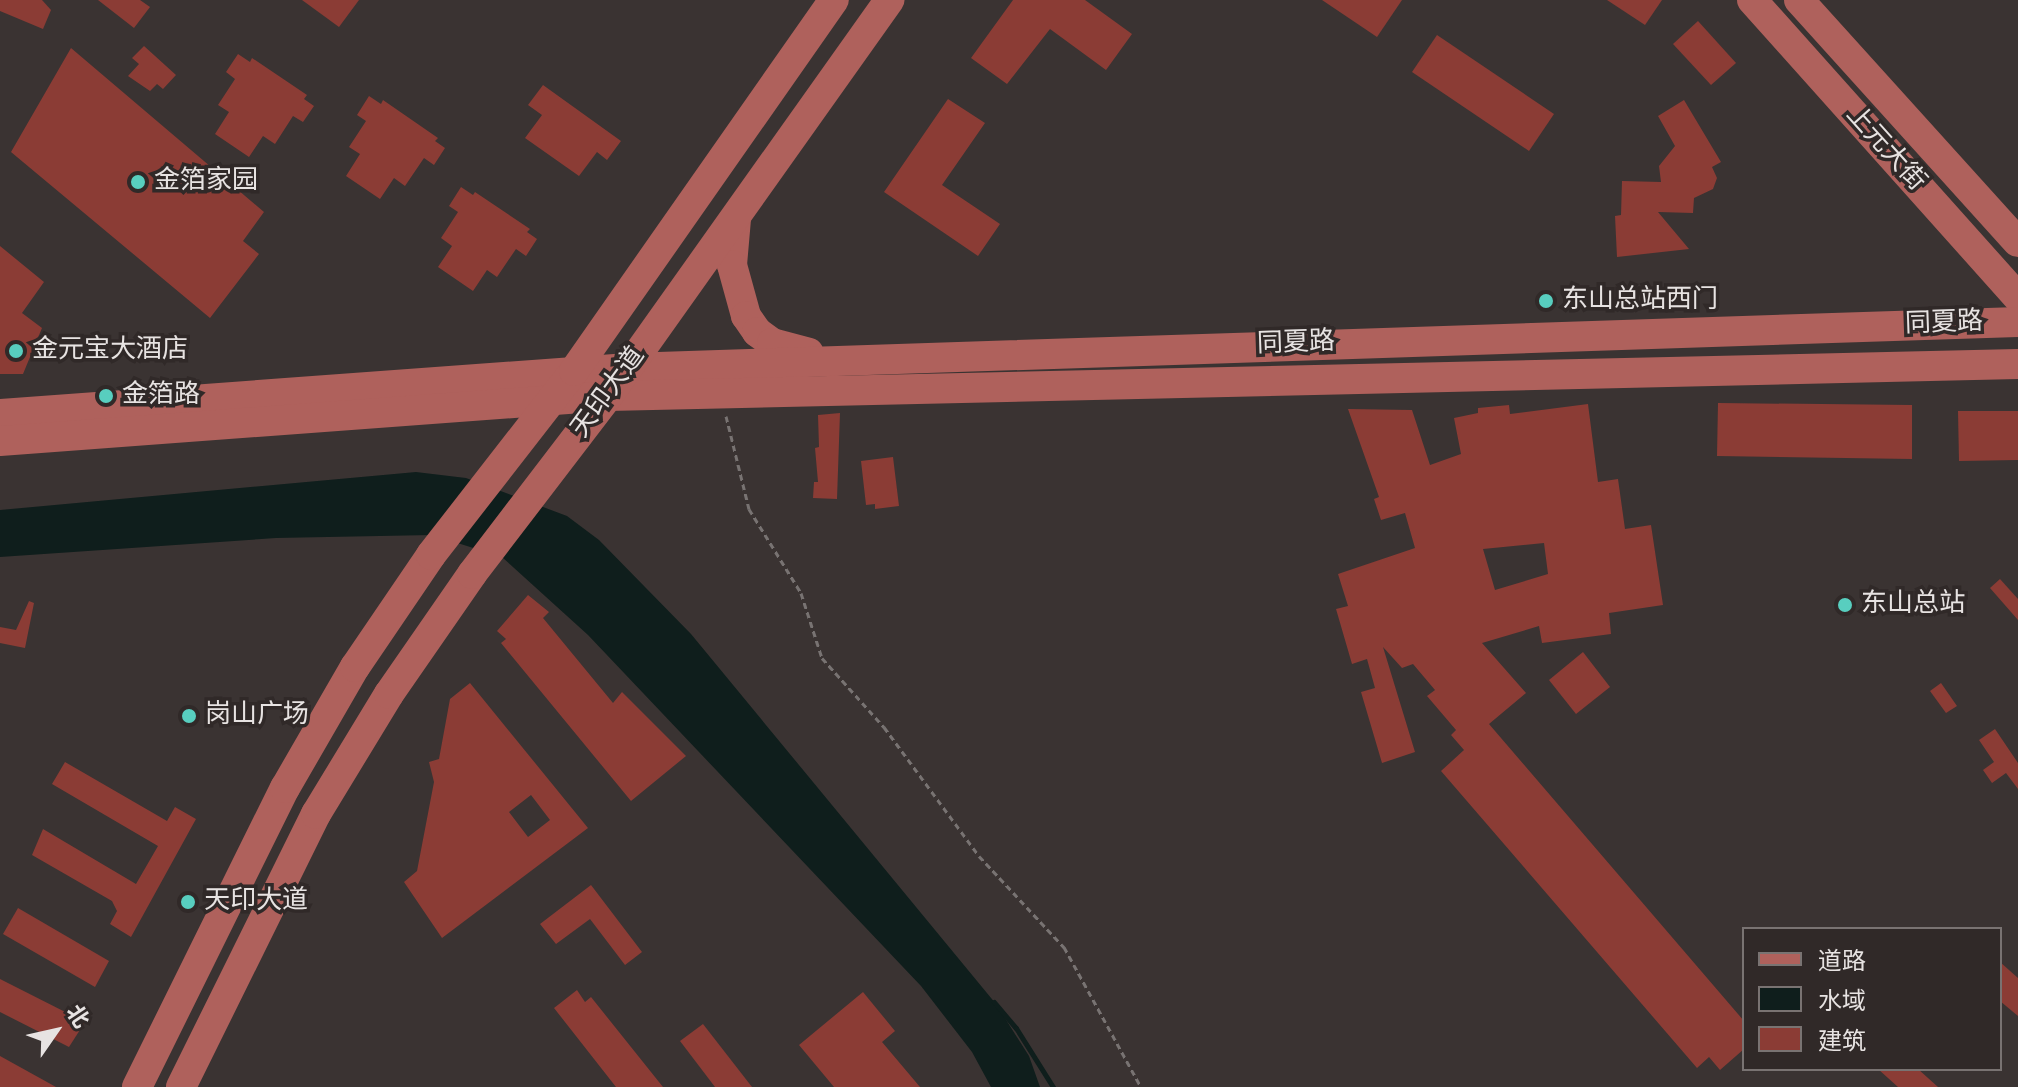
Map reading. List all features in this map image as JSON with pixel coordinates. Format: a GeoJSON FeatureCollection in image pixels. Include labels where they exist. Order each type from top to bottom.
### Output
{"type":"FeatureCollection","features":[{"type":"Feature","properties":{"kind":"main road","name":"天印大道"},"geometry":{"type":"LineString","coordinates":[[137,1087],[285,788],[355,667],[431,555],[574,371],[834,0]]}},
{"type":"Feature","properties":{"kind":"main road","name":"天印大道"},"geometry":{"type":"LineString","coordinates":[[181,1087],[316,814],[389,694],[472,574],[608,396],[889,0]]}},
{"type":"Feature","properties":{"kind":"main road","name":"上元大街"},"geometry":{"type":"LineString","coordinates":[[1752,0],[2018,298]]}},
{"type":"Feature","properties":{"kind":"main road","name":"上元大街"},"geometry":{"type":"LineString","coordinates":[[1799,0],[2018,242]]}},
{"type":"Feature","properties":{"kind":"main road"},"geometry":{"type":"LineString","coordinates":[[737,215],[732,265],[746,316],[757,332],[772,343],[797,351],[847,360]]}},
{"type":"Feature","properties":{"kind":"main road","name":"同夏路"},"geometry":{"type":"LineString","coordinates":[[574,371],[2018,322]]}},
{"type":"Feature","properties":{"kind":"main road","name":"同夏路"},"geometry":{"type":"LineString","coordinates":[[608,396],[2018,364]]}},
{"type":"Feature","properties":{"kind":"main road"},"geometry":{"type":"LineString","coordinates":[[0,414],[574,371]]}},
{"type":"Feature","properties":{"kind":"main road"},"geometry":{"type":"LineString","coordinates":[[0,441],[608,396]]}},
{"type":"Feature","properties":{"kind":"path"},"geometry":{"type":"LineString","coordinates":[[721,394],[749,509],[801,593],[822,658],[884,727],[979,856],[1064,947],[1141,1087]]}},
{"type":"Feature","properties":{"kind":"water"},"geometry":{"type":"Polygon","coordinates":[[[416,472],[466,478],[567,516],[599,540],[691,634],[996,1004],[1029,1056],[1040,1087],[991,1087],[972,1052],[921,986],[588,635],[502,557],[432,535],[276,538],[0,557],[0,510],[416,472]]]}},
{"type":"Feature","properties":{"kind":"building"},"geometry":{"type":"Polygon","coordinates":[[[0,0],[42,0],[51,10],[43,29],[0,11],[0,0]]]}},
{"type":"Feature","properties":{"kind":"building"},"geometry":{"type":"Polygon","coordinates":[[[98,0],[140,0],[150,7],[134,28],[98,0]]]}},
{"type":"Feature","properties":{"kind":"building"},"geometry":{"type":"Polygon","coordinates":[[[302,0],[359,0],[339,27],[302,0]]]}},
{"type":"Feature","properties":{"kind":"building"},"geometry":{"type":"Polygon","coordinates":[[[1013,0],[1085,0],[1132,34],[1106,70],[1050,29],[1007,84],[971,58],[1013,0]]]}},
{"type":"Feature","properties":{"kind":"building"},"geometry":{"type":"Polygon","coordinates":[[[1322,0],[1402,0],[1377,37],[1322,0]]]}},
{"type":"Feature","properties":{"kind":"building"},"geometry":{"type":"Polygon","coordinates":[[[1607,0],[1662,0],[1645,25],[1607,0]]]}},
{"type":"Feature","properties":{"kind":"building"},"geometry":{"type":"Polygon","coordinates":[[[1698,21],[1736,63],[1711,85],[1673,44],[1698,21]]]}},
{"type":"Feature","properties":{"kind":"building"},"geometry":{"type":"Polygon","coordinates":[[[1437,35],[1554,114],[1529,151],[1412,72],[1437,35]]]}},
{"type":"Feature","properties":{"kind":"building"},"geometry":{"type":"Polygon","coordinates":[[[144,46],[176,75],[163,89],[157,84],[150,91],[128,76],[139,64],[132,58],[144,46]]]}},
{"type":"Feature","properties":{"kind":"building","name":"金箔家园"},"geometry":{"type":"Polygon","coordinates":[[[71,48],[264,212],[243,241],[259,254],[210,318],[11,152],[71,48]]]}},
{"type":"Feature","properties":{"kind":"building"},"geometry":{"type":"Polygon","coordinates":[[[238,54],[250,62],[252,58],[307,95],[304,99],[314,106],[303,122],[293,116],[275,144],[263,136],[249,157],[215,134],[229,112],[218,105],[235,79],[226,72],[238,54]]]}},
{"type":"Feature","properties":{"kind":"building"},"geometry":{"type":"Polygon","coordinates":[[[543,85],[621,141],[607,160],[597,152],[579,176],[525,138],[542,115],[528,105],[543,85]]]}},
{"type":"Feature","properties":{"kind":"building"},"geometry":{"type":"Polygon","coordinates":[[[369,96],[381,104],[383,100],[438,138],[435,141],[445,148],[434,165],[424,158],[405,186],[394,178],[380,199],[346,176],[360,154],[349,147],[366,121],[357,115],[369,96]]]}},
{"type":"Feature","properties":{"kind":"building"},"geometry":{"type":"Polygon","coordinates":[[[948,99],[985,123],[942,185],[1000,224],[978,256],[884,192],[948,99]]]}},
{"type":"Feature","properties":{"kind":"building"},"geometry":{"type":"Polygon","coordinates":[[[1684,100],[1721,162],[1712,167],[1717,178],[1713,189],[1694,198],[1693,213],[1658,212],[1689,249],[1617,257],[1615,216],[1621,215],[1622,181],[1661,182],[1659,166],[1675,146],[1658,116],[1684,100]]]}},
{"type":"Feature","properties":{"kind":"building"},"geometry":{"type":"Polygon","coordinates":[[[461,187],[473,195],[475,192],[530,229],[527,232],[537,239],[526,256],[516,249],[497,277],[487,270],[473,291],[438,267],[452,246],[441,238],[458,212],[449,206],[461,187]]]}},
{"type":"Feature","properties":{"kind":"building"},"geometry":{"type":"Polygon","coordinates":[[[0,246],[44,282],[22,313],[42,328],[23,374],[0,374],[0,246]]]}},
{"type":"Feature","properties":{"kind":"building"},"geometry":{"type":"Polygon","coordinates":[[[1718,403],[1912,405],[1912,459],[1717,456],[1718,403]]]}},
{"type":"Feature","properties":{"kind":"building"},"geometry":{"type":"Polygon","coordinates":[[[1588,404],[1598,482],[1618,479],[1625,529],[1651,525],[1663,605],[1609,613],[1611,634],[1542,643],[1539,626],[1482,643],[1526,693],[1489,724],[1742,1019],[1742,1051],[1720,1070],[1709,1057],[1697,1068],[1441,771],[1464,750],[1451,735],[1456,730],[1427,696],[1435,690],[1413,664],[1402,668],[1383,647],[1415,752],[1382,763],[1361,692],[1375,688],[1367,659],[1352,664],[1336,609],[1348,606],[1338,574],[1415,548],[1405,513],[1381,520],[1374,499],[1379,497],[1348,409],[1412,410],[1430,465],[1461,454],[1454,418],[1478,413],[1478,408],[1509,405],[1510,414],[1588,404]],[[1544,543],[1483,549],[1495,590],[1548,574],[1544,543]]]}},
{"type":"Feature","properties":{"kind":"building"},"geometry":{"type":"Polygon","coordinates":[[[1958,411],[2018,411],[2018,460],[1959,461],[1958,411]]]}},
{"type":"Feature","properties":{"kind":"building"},"geometry":{"type":"Polygon","coordinates":[[[840,413],[837,499],[813,498],[814,482],[818,482],[815,448],[819,447],[818,415],[840,413]]]}},
{"type":"Feature","properties":{"kind":"building"},"geometry":{"type":"Polygon","coordinates":[[[893,457],[899,506],[875,509],[875,504],[866,505],[861,461],[893,457]]]}},
{"type":"Feature","properties":{"kind":"building"},"geometry":{"type":"Polygon","coordinates":[[[2000,579],[2018,599],[2018,620],[1990,588],[2000,579]]]}},
{"type":"Feature","properties":{"kind":"building"},"geometry":{"type":"Polygon","coordinates":[[[528,595],[549,612],[543,618],[613,703],[622,692],[686,756],[631,801],[501,643],[506,639],[497,631],[528,595]]]}},
{"type":"Feature","properties":{"kind":"building"},"geometry":{"type":"Polygon","coordinates":[[[29,601],[34,603],[25,648],[0,643],[0,627],[16,630],[29,601]]]}},
{"type":"Feature","properties":{"kind":"building"},"geometry":{"type":"Polygon","coordinates":[[[1583,652],[1610,687],[1576,714],[1549,680],[1583,652]]]}},
{"type":"Feature","properties":{"kind":"building"},"geometry":{"type":"Polygon","coordinates":[[[470,683],[588,828],[442,938],[404,882],[417,871],[434,782],[429,762],[439,759],[450,699],[470,683]],[[531,795],[509,812],[528,837],[550,820],[531,795]]]}},
{"type":"Feature","properties":{"kind":"building"},"geometry":{"type":"Polygon","coordinates":[[[1941,683],[1957,706],[1946,713],[1930,691],[1941,683]]]}},
{"type":"Feature","properties":{"kind":"building"},"geometry":{"type":"Polygon","coordinates":[[[1995,729],[2018,763],[2018,789],[2006,773],[1992,783],[1983,770],[1994,762],[1979,740],[1995,729]]]}},
{"type":"Feature","properties":{"kind":"building"},"geometry":{"type":"Polygon","coordinates":[[[65,762],[167,821],[175,807],[196,819],[131,937],[110,924],[117,911],[112,901],[32,855],[43,829],[136,884],[158,846],[52,784],[65,762]]]}},
{"type":"Feature","properties":{"kind":"building"},"geometry":{"type":"Polygon","coordinates":[[[591,885],[642,952],[625,965],[590,919],[556,944],[540,924],[591,885]]]}},
{"type":"Feature","properties":{"kind":"building"},"geometry":{"type":"Polygon","coordinates":[[[18,908],[109,961],[95,987],[3,934],[18,908]]]}},
{"type":"Feature","properties":{"kind":"building"},"geometry":{"type":"Polygon","coordinates":[[[2002,964],[2018,978],[2018,1016],[2002,1003],[2002,964]]]}},
{"type":"Feature","properties":{"kind":"building"},"geometry":{"type":"Polygon","coordinates":[[[0,979],[85,1022],[69,1047],[0,1012],[0,979]]]}},
{"type":"Feature","properties":{"kind":"building"},"geometry":{"type":"Polygon","coordinates":[[[577,990],[585,1002],[591,997],[663,1087],[616,1087],[554,1008],[577,990]]]}},
{"type":"Feature","properties":{"kind":"building"},"geometry":{"type":"Polygon","coordinates":[[[863,992],[895,1031],[882,1042],[920,1087],[834,1087],[799,1045],[863,992]]]}},
{"type":"Feature","properties":{"kind":"building"},"geometry":{"type":"Polygon","coordinates":[[[703,1024],[752,1087],[715,1087],[680,1041],[703,1024]]]}},
{"type":"Feature","properties":{"kind":"building"},"geometry":{"type":"Polygon","coordinates":[[[0,1056],[56,1087],[0,1087],[0,1056]]]}},
{"type":"Feature","properties":{"kind":"building"},"geometry":{"type":"Polygon","coordinates":[[[1880,1071],[1920,1071],[1938,1087],[1898,1087],[1880,1071]]]}},
{"type":"Feature","properties":{"kind":"waterway"},"geometry":{"type":"LineString","coordinates":[[994,1002],[1016,1028],[1053,1087]]}},
{"type":"Feature","properties":{"kind":"place","name":"金箔家园"},"geometry":{"type":"Point","coordinates":[138,182]}},
{"type":"Feature","properties":{"kind":"place","name":"东山总站西门"},"geometry":{"type":"Point","coordinates":[1546,301]}},
{"type":"Feature","properties":{"kind":"place","name":"金元宝大酒店"},"geometry":{"type":"Point","coordinates":[16,351]}},
{"type":"Feature","properties":{"kind":"place","name":"金箔路"},"geometry":{"type":"Point","coordinates":[106,396]}},
{"type":"Feature","properties":{"kind":"place","name":"东山总站"},"geometry":{"type":"Point","coordinates":[1845,605]}},
{"type":"Feature","properties":{"kind":"place","name":"岗山广场"},"geometry":{"type":"Point","coordinates":[189,716]}},
{"type":"Feature","properties":{"kind":"place","name":"天印大道"},"geometry":{"type":"Point","coordinates":[188,902]}}]}
